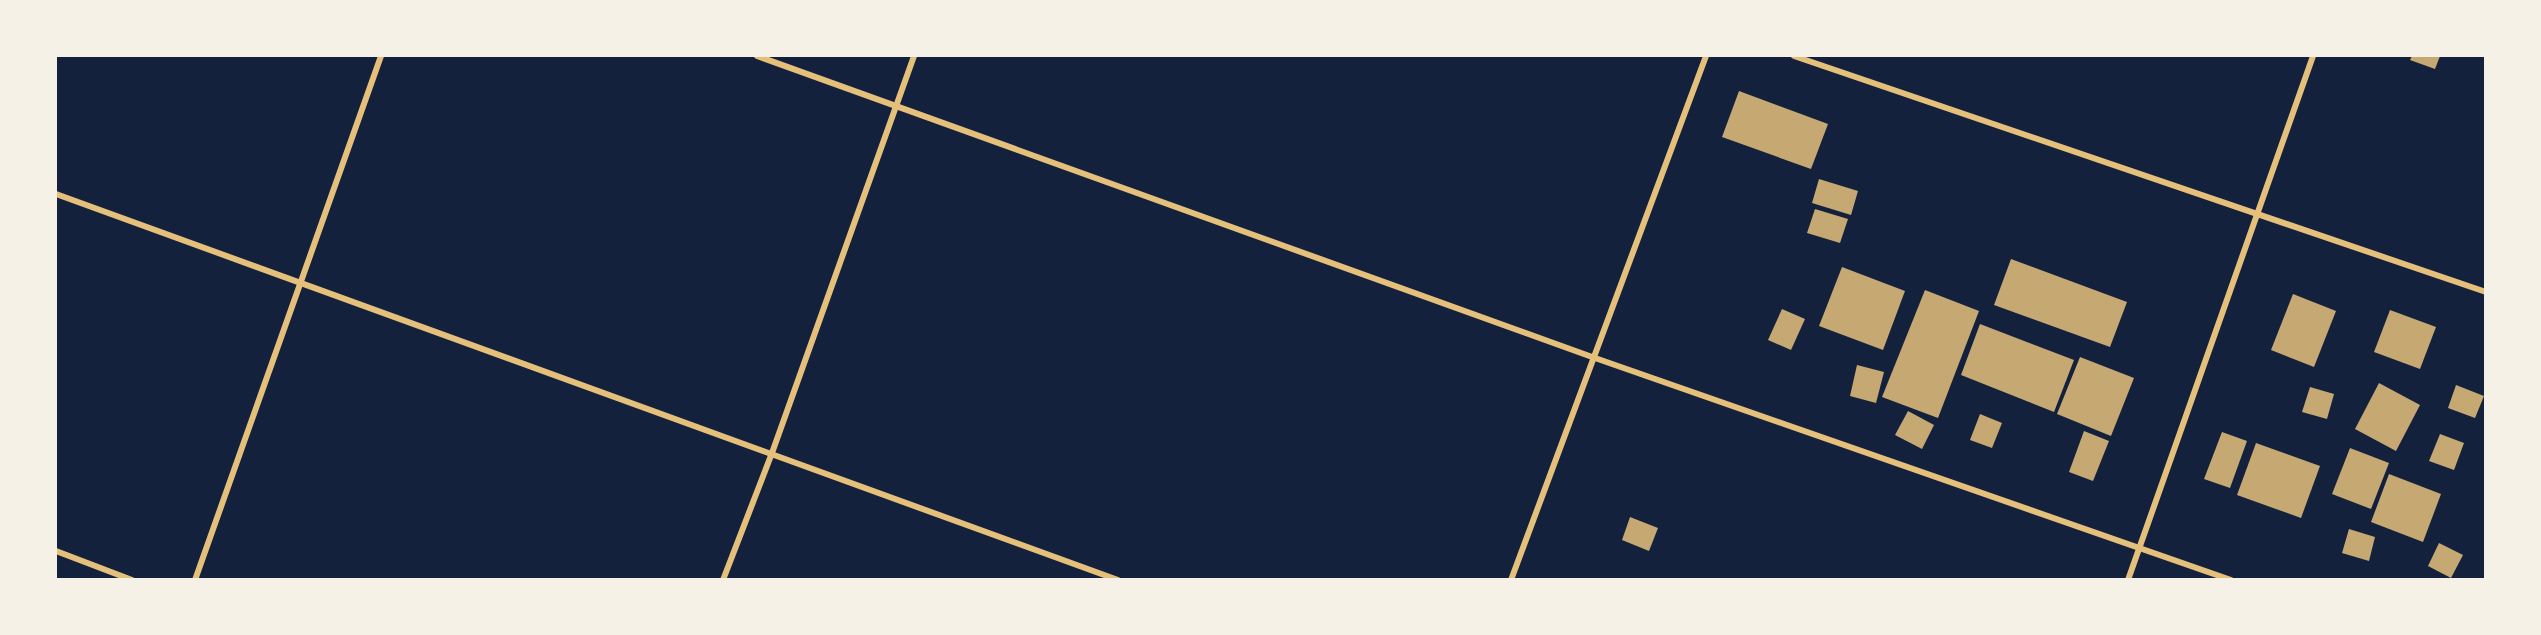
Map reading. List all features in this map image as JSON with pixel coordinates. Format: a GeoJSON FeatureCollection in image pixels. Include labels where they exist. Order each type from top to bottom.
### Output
{"type":"FeatureCollection","features":[{"type":"Feature","properties":{"kind":"street"},"geometry":{"type":"LineString","coordinates":[[195,579],[381,56]]}},
{"type":"Feature","properties":{"kind":"street"},"geometry":{"type":"LineString","coordinates":[[757,56],[1595,358],[2231,579]]}},
{"type":"Feature","properties":{"kind":"street"},"geometry":{"type":"LineString","coordinates":[[723,579],[771,453],[914,56]]}},
{"type":"Feature","properties":{"kind":"street"},"geometry":{"type":"LineString","coordinates":[[1511,579],[1706,56]]}},
{"type":"Feature","properties":{"kind":"street"},"geometry":{"type":"LineString","coordinates":[[1794,56],[2486,292]]}},
{"type":"Feature","properties":{"kind":"street"},"geometry":{"type":"LineString","coordinates":[[2128,579],[2313,56]]}},
{"type":"Feature","properties":{"kind":"street"},"geometry":{"type":"LineString","coordinates":[[56,194],[1118,579]]}},
{"type":"Feature","properties":{"kind":"street"},"geometry":{"type":"LineString","coordinates":[[56,551],[132,579]]}},
{"type":"Feature","properties":{"kind":"building"},"geometry":{"type":"Polygon","coordinates":[[[2412,56],[2440,56],[2435,69],[2410,60],[2412,56]]]}},
{"type":"Feature","properties":{"kind":"building"},"geometry":{"type":"Polygon","coordinates":[[[1739,91],[1828,124],[1811,169],[1722,137],[1739,91]]]}},
{"type":"Feature","properties":{"kind":"building"},"geometry":{"type":"Polygon","coordinates":[[[1819,179],[1858,191],[1851,215],[1812,203],[1819,179]]]}},
{"type":"Feature","properties":{"kind":"building"},"geometry":{"type":"Polygon","coordinates":[[[1815,209],[1848,219],[1840,243],[1807,233],[1815,209]]]}},
{"type":"Feature","properties":{"kind":"building"},"geometry":{"type":"Polygon","coordinates":[[[2011,259],[2127,302],[2110,347],[1994,305],[2011,259]]]}},
{"type":"Feature","properties":{"kind":"building"},"geometry":{"type":"Polygon","coordinates":[[[1842,267],[1905,291],[1883,350],[1819,326],[1842,267]]]}},
{"type":"Feature","properties":{"kind":"building"},"geometry":{"type":"Polygon","coordinates":[[[1925,290],[1979,311],[1938,418],[1882,397],[1925,290]]]}},
{"type":"Feature","properties":{"kind":"building"},"geometry":{"type":"Polygon","coordinates":[[[2293,294],[2336,311],[2314,367],[2271,350],[2293,294]]]}},
{"type":"Feature","properties":{"kind":"building"},"geometry":{"type":"Polygon","coordinates":[[[1782,309],[1805,319],[1791,350],[1768,340],[1782,309]]]}},
{"type":"Feature","properties":{"kind":"building"},"geometry":{"type":"Polygon","coordinates":[[[2390,310],[2436,327],[2420,369],[2374,352],[2390,310]]]}},
{"type":"Feature","properties":{"kind":"building"},"geometry":{"type":"Polygon","coordinates":[[[1980,324],[2074,360],[2054,412],[1961,375],[1980,324]]]}},
{"type":"Feature","properties":{"kind":"building"},"geometry":{"type":"Polygon","coordinates":[[[2080,357],[2134,378],[2111,436],[2057,414],[2080,357]]]}},
{"type":"Feature","properties":{"kind":"building"},"geometry":{"type":"Polygon","coordinates":[[[1857,365],[1884,372],[1876,403],[1850,396],[1857,365]]]}},
{"type":"Feature","properties":{"kind":"building"},"geometry":{"type":"Polygon","coordinates":[[[2379,383],[2420,405],[2396,451],[2355,429],[2379,383]]]}},
{"type":"Feature","properties":{"kind":"building"},"geometry":{"type":"Polygon","coordinates":[[[2456,385],[2484,396],[2475,418],[2448,408],[2456,385]]]}},
{"type":"Feature","properties":{"kind":"building"},"geometry":{"type":"Polygon","coordinates":[[[2310,387],[2334,394],[2327,419],[2302,412],[2310,387]]]}},
{"type":"Feature","properties":{"kind":"building"},"geometry":{"type":"Polygon","coordinates":[[[1908,411],[1934,425],[1922,449],[1895,435],[1908,411]]]}},
{"type":"Feature","properties":{"kind":"building"},"geometry":{"type":"Polygon","coordinates":[[[1980,414],[2002,423],[1992,448],[1970,440],[1980,414]]]}},
{"type":"Feature","properties":{"kind":"building"},"geometry":{"type":"Polygon","coordinates":[[[2084,431],[2109,441],[2093,481],[2069,472],[2084,431]]]}},
{"type":"Feature","properties":{"kind":"building"},"geometry":{"type":"Polygon","coordinates":[[[2222,432],[2247,441],[2230,488],[2204,479],[2222,432]]]}},
{"type":"Feature","properties":{"kind":"building"},"geometry":{"type":"Polygon","coordinates":[[[2440,434],[2464,443],[2454,470],[2429,461],[2440,434]]]}},
{"type":"Feature","properties":{"kind":"building"},"geometry":{"type":"Polygon","coordinates":[[[2256,443],[2320,466],[2301,518],[2237,495],[2256,443]]]}},
{"type":"Feature","properties":{"kind":"building"},"geometry":{"type":"Polygon","coordinates":[[[2350,448],[2389,463],[2371,509],[2332,494],[2350,448]]]}},
{"type":"Feature","properties":{"kind":"building"},"geometry":{"type":"Polygon","coordinates":[[[2389,474],[2441,494],[2423,542],[2371,522],[2389,474]]]}},
{"type":"Feature","properties":{"kind":"building"},"geometry":{"type":"Polygon","coordinates":[[[1630,517],[1658,528],[1649,551],[1622,540],[1630,517]]]}},
{"type":"Feature","properties":{"kind":"building"},"geometry":{"type":"Polygon","coordinates":[[[2349,529],[2375,537],[2369,561],[2342,553],[2349,529]]]}},
{"type":"Feature","properties":{"kind":"building"},"geometry":{"type":"Polygon","coordinates":[[[2439,543],[2463,555],[2451,578],[2428,566],[2439,543]]]}}]}
